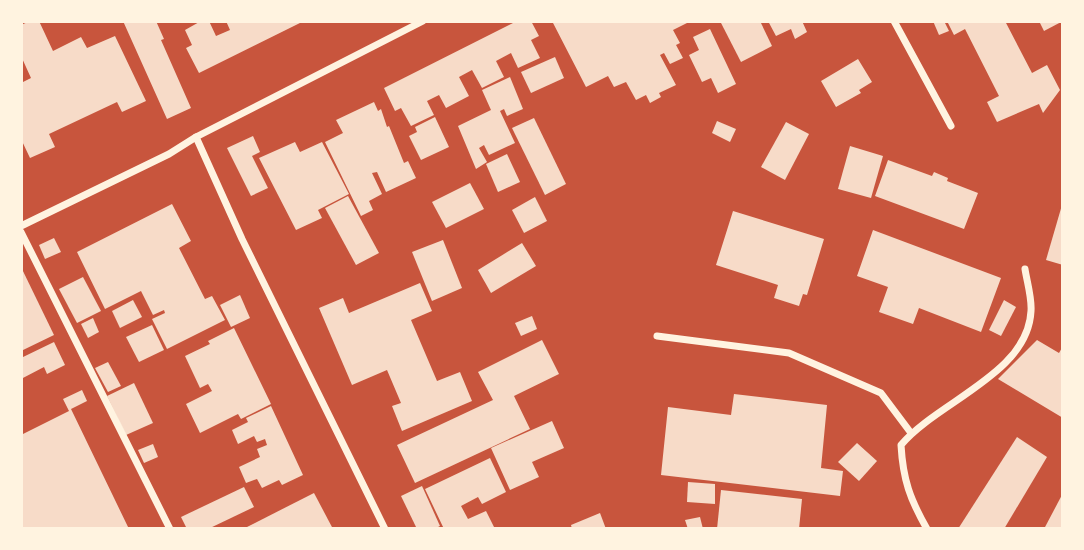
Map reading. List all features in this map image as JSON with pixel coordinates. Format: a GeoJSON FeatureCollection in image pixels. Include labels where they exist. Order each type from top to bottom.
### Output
{"type":"FeatureCollection","features":[{"type":"Feature","properties":{"kind":"street"},"geometry":{"type":"LineString","coordinates":[[21,226],[169,154],[196,137],[423,21]]}},
{"type":"Feature","properties":{"kind":"street"},"geometry":{"type":"LineString","coordinates":[[894,21],[951,126]]}},
{"type":"Feature","properties":{"kind":"street"},"geometry":{"type":"LineString","coordinates":[[196,137],[242,239],[386,529]]}},
{"type":"Feature","properties":{"kind":"street"},"geometry":{"type":"LineString","coordinates":[[21,232],[170,529]]}},
{"type":"Feature","properties":{"kind":"street"},"geometry":{"type":"LineString","coordinates":[[927,529],[910,499],[902,466],[901,445],[911,433],[940,410],[981,384],[1014,354],[1028,331],[1031,309],[1025,269]]}},
{"type":"Feature","properties":{"kind":"street"},"geometry":{"type":"LineString","coordinates":[[657,336],[789,353],[881,393],[911,433]]}},
{"type":"Feature","properties":{"kind":"building"},"geometry":{"type":"Polygon","coordinates":[[[39,21],[53,51],[81,37],[87,48],[115,36],[146,101],[122,112],[117,102],[49,134],[55,147],[30,158],[21,139],[21,83],[31,78],[21,56],[21,25],[39,21]]]}},
{"type":"Feature","properties":{"kind":"building"},"geometry":{"type":"Polygon","coordinates":[[[123,21],[156,21],[164,39],[161,40],[191,108],[167,119],[123,21]]]}},
{"type":"Feature","properties":{"kind":"building"},"geometry":{"type":"Polygon","coordinates":[[[201,21],[209,21],[216,36],[230,30],[226,21],[304,21],[199,73],[186,48],[192,45],[185,30],[201,21]]]}},
{"type":"Feature","properties":{"kind":"building"},"geometry":{"type":"Polygon","coordinates":[[[517,21],[531,21],[539,36],[531,40],[540,58],[518,68],[511,53],[496,61],[504,77],[482,88],[472,70],[459,77],[469,96],[446,108],[439,95],[427,101],[434,115],[411,126],[401,108],[395,111],[384,88],[517,21]]]}},
{"type":"Feature","properties":{"kind":"building"},"geometry":{"type":"Polygon","coordinates":[[[552,21],[691,21],[673,30],[680,43],[676,45],[683,58],[670,64],[664,53],[660,55],[676,85],[659,93],[661,97],[650,103],[646,95],[636,100],[626,82],[614,87],[608,76],[586,87],[552,21]]]}},
{"type":"Feature","properties":{"kind":"building"},"geometry":{"type":"Polygon","coordinates":[[[720,21],[760,21],[772,46],[741,62],[720,21]]]}},
{"type":"Feature","properties":{"kind":"building"},"geometry":{"type":"Polygon","coordinates":[[[768,21],[802,21],[807,32],[795,39],[791,29],[776,36],[768,21]]]}},
{"type":"Feature","properties":{"kind":"building"},"geometry":{"type":"Polygon","coordinates":[[[933,21],[944,21],[949,31],[939,35],[933,21]]]}},
{"type":"Feature","properties":{"kind":"building"},"geometry":{"type":"Polygon","coordinates":[[[947,21],[1005,21],[1032,73],[1047,65],[1060,90],[1043,113],[1039,104],[997,122],[987,102],[999,96],[965,29],[954,35],[947,21]]]}},
{"type":"Feature","properties":{"kind":"building"},"geometry":{"type":"Polygon","coordinates":[[[1039,21],[1063,21],[1044,31],[1039,21]]]}},
{"type":"Feature","properties":{"kind":"building"},"geometry":{"type":"Polygon","coordinates":[[[710,29],[736,84],[718,93],[711,78],[702,82],[689,55],[699,50],[693,37],[710,29]]]}},
{"type":"Feature","properties":{"kind":"building"},"geometry":{"type":"Polygon","coordinates":[[[555,57],[564,78],[531,93],[521,72],[555,57]]]}},
{"type":"Feature","properties":{"kind":"building"},"geometry":{"type":"Polygon","coordinates":[[[858,59],[872,82],[859,90],[861,93],[836,107],[821,81],[858,59]]]}},
{"type":"Feature","properties":{"kind":"building"},"geometry":{"type":"Polygon","coordinates":[[[510,77],[523,109],[507,116],[504,109],[500,111],[515,143],[489,155],[484,145],[479,148],[487,162],[476,169],[458,126],[491,110],[482,90],[510,77]]]}},
{"type":"Feature","properties":{"kind":"building"},"geometry":{"type":"Polygon","coordinates":[[[374,102],[378,111],[381,109],[404,163],[408,161],[416,178],[386,192],[377,172],[372,173],[382,194],[369,201],[373,210],[361,216],[325,142],[343,133],[336,120],[374,102]]]}},
{"type":"Feature","properties":{"kind":"building"},"geometry":{"type":"Polygon","coordinates":[[[435,117],[449,147],[421,160],[409,136],[417,132],[415,127],[435,117]]]}},
{"type":"Feature","properties":{"kind":"building"},"geometry":{"type":"Polygon","coordinates":[[[534,118],[566,184],[545,195],[512,128],[534,118]]]}},
{"type":"Feature","properties":{"kind":"building"},"geometry":{"type":"Polygon","coordinates":[[[717,121],[736,129],[730,142],[712,133],[717,121]]]}},
{"type":"Feature","properties":{"kind":"building"},"geometry":{"type":"Polygon","coordinates":[[[786,122],[809,134],[785,180],[761,167],[786,122]]]}},
{"type":"Feature","properties":{"kind":"building"},"geometry":{"type":"Polygon","coordinates":[[[253,136],[260,152],[252,156],[268,188],[251,196],[227,148],[253,136]]]}},
{"type":"Feature","properties":{"kind":"building"},"geometry":{"type":"Polygon","coordinates":[[[295,142],[300,152],[322,142],[349,194],[318,210],[322,218],[296,230],[259,158],[295,142]]]}},
{"type":"Feature","properties":{"kind":"building"},"geometry":{"type":"Polygon","coordinates":[[[850,146],[883,156],[871,198],[838,189],[850,146]]]}},
{"type":"Feature","properties":{"kind":"building"},"geometry":{"type":"Polygon","coordinates":[[[507,154],[520,182],[498,192],[486,164],[507,154]]]}},
{"type":"Feature","properties":{"kind":"building"},"geometry":{"type":"Polygon","coordinates":[[[888,160],[932,176],[934,172],[948,178],[947,181],[978,193],[964,229],[875,196],[888,160]]]}},
{"type":"Feature","properties":{"kind":"building"},"geometry":{"type":"Polygon","coordinates":[[[470,183],[484,209],[446,228],[432,202],[470,183]]]}},
{"type":"Feature","properties":{"kind":"building"},"geometry":{"type":"Polygon","coordinates":[[[348,196],[379,253],[356,265],[325,208],[348,196]]]}},
{"type":"Feature","properties":{"kind":"building"},"geometry":{"type":"Polygon","coordinates":[[[535,197],[547,221],[524,233],[512,210],[535,197]]]}},
{"type":"Feature","properties":{"kind":"building"},"geometry":{"type":"Polygon","coordinates":[[[172,204],[191,241],[179,248],[205,299],[212,296],[225,320],[167,349],[152,319],[165,313],[164,310],[153,315],[141,291],[105,309],[77,252],[172,204]]]}},
{"type":"Feature","properties":{"kind":"building"},"geometry":{"type":"Polygon","coordinates":[[[1063,205],[1063,265],[1046,260],[1063,205]]]}},
{"type":"Feature","properties":{"kind":"building"},"geometry":{"type":"Polygon","coordinates":[[[733,211],[824,239],[807,295],[803,294],[799,306],[774,298],[778,285],[716,265],[733,211]]]}},
{"type":"Feature","properties":{"kind":"building"},"geometry":{"type":"Polygon","coordinates":[[[873,230],[1001,278],[981,332],[919,308],[913,324],[879,312],[888,287],[857,276],[873,230]]]}},
{"type":"Feature","properties":{"kind":"building"},"geometry":{"type":"Polygon","coordinates":[[[54,238],[61,252],[45,259],[39,245],[54,238]]]}},
{"type":"Feature","properties":{"kind":"building"},"geometry":{"type":"Polygon","coordinates":[[[443,240],[462,288],[432,301],[412,252],[443,240]]]}},
{"type":"Feature","properties":{"kind":"building"},"geometry":{"type":"Polygon","coordinates":[[[522,243],[536,266],[491,293],[478,270],[522,243]]]}},
{"type":"Feature","properties":{"kind":"building"},"geometry":{"type":"Polygon","coordinates":[[[21,267],[54,335],[21,351],[21,267]]]}},
{"type":"Feature","properties":{"kind":"building"},"geometry":{"type":"Polygon","coordinates":[[[83,277],[101,311],[77,323],[59,289],[83,277]]]}},
{"type":"Feature","properties":{"kind":"building"},"geometry":{"type":"Polygon","coordinates":[[[420,283],[432,311],[411,320],[437,381],[460,372],[472,401],[402,431],[392,406],[401,403],[387,370],[352,385],[319,308],[343,298],[349,313],[420,283]]]}},
{"type":"Feature","properties":{"kind":"building"},"geometry":{"type":"Polygon","coordinates":[[[240,295],[250,318],[231,327],[220,305],[240,295]]]}},
{"type":"Feature","properties":{"kind":"building"},"geometry":{"type":"Polygon","coordinates":[[[133,300],[142,317],[120,328],[112,311],[133,300]]]}},
{"type":"Feature","properties":{"kind":"building"},"geometry":{"type":"Polygon","coordinates":[[[1004,300],[1016,307],[1001,336],[989,330],[1004,300]]]}},
{"type":"Feature","properties":{"kind":"building"},"geometry":{"type":"Polygon","coordinates":[[[532,316],[537,329],[521,336],[515,323],[532,316]]]}},
{"type":"Feature","properties":{"kind":"building"},"geometry":{"type":"Polygon","coordinates":[[[93,318],[99,332],[88,338],[81,324],[93,318]]]}},
{"type":"Feature","properties":{"kind":"building"},"geometry":{"type":"Polygon","coordinates":[[[152,325],[164,350],[139,362],[126,337],[152,325]]]}},
{"type":"Feature","properties":{"kind":"building"},"geometry":{"type":"Polygon","coordinates":[[[234,328],[271,404],[241,419],[238,414],[200,433],[186,404],[212,391],[208,384],[200,388],[185,356],[234,328]]]}},
{"type":"Feature","properties":{"kind":"building"},"geometry":{"type":"Polygon","coordinates":[[[542,340],[559,374],[514,396],[530,429],[415,483],[397,445],[493,400],[478,372],[542,340]]]}},
{"type":"Feature","properties":{"kind":"building"},"geometry":{"type":"Polygon","coordinates":[[[1037,340],[1059,353],[1063,346],[1063,418],[998,379],[1037,340]]]}},
{"type":"Feature","properties":{"kind":"building"},"geometry":{"type":"Polygon","coordinates":[[[54,342],[65,365],[47,374],[44,367],[21,379],[21,358],[54,342]]]}},
{"type":"Feature","properties":{"kind":"building"},"geometry":{"type":"Polygon","coordinates":[[[108,362],[121,386],[108,392],[95,368],[108,362]]]}},
{"type":"Feature","properties":{"kind":"building"},"geometry":{"type":"Polygon","coordinates":[[[134,383],[153,423],[126,435],[107,396],[134,383]]]}},
{"type":"Feature","properties":{"kind":"building"},"geometry":{"type":"Polygon","coordinates":[[[82,390],[87,401],[71,409],[129,529],[21,529],[21,435],[69,411],[63,399],[82,390]]]}},
{"type":"Feature","properties":{"kind":"building"},"geometry":{"type":"Polygon","coordinates":[[[734,394],[827,405],[821,468],[843,471],[840,496],[661,475],[668,407],[731,415],[734,394]]]}},
{"type":"Feature","properties":{"kind":"building"},"geometry":{"type":"Polygon","coordinates":[[[271,406],[303,475],[282,485],[279,480],[262,488],[257,479],[246,483],[239,467],[260,457],[257,449],[267,445],[265,439],[257,442],[254,436],[238,444],[232,430],[248,422],[246,418],[271,406]]]}},
{"type":"Feature","properties":{"kind":"building"},"geometry":{"type":"Polygon","coordinates":[[[552,421],[564,448],[532,462],[539,477],[510,490],[491,448],[552,421]]]}},
{"type":"Feature","properties":{"kind":"building"},"geometry":{"type":"Polygon","coordinates":[[[1017,437],[1047,457],[1004,529],[958,529],[1017,437]]]}},
{"type":"Feature","properties":{"kind":"building"},"geometry":{"type":"Polygon","coordinates":[[[857,443],[877,461],[859,481],[838,462],[857,443]]]}},
{"type":"Feature","properties":{"kind":"building"},"geometry":{"type":"Polygon","coordinates":[[[153,444],[158,457],[144,463],[138,450],[153,444]]]}},
{"type":"Feature","properties":{"kind":"building"},"geometry":{"type":"Polygon","coordinates":[[[490,458],[506,492],[482,504],[478,497],[461,506],[468,519],[486,511],[495,529],[444,529],[425,489],[490,458]]]}},
{"type":"Feature","properties":{"kind":"building"},"geometry":{"type":"Polygon","coordinates":[[[688,482],[715,484],[715,504],[687,502],[688,482]]]}},
{"type":"Feature","properties":{"kind":"building"},"geometry":{"type":"Polygon","coordinates":[[[422,486],[440,526],[434,529],[417,529],[401,496],[422,486]]]}},
{"type":"Feature","properties":{"kind":"building"},"geometry":{"type":"Polygon","coordinates":[[[244,487],[254,507],[208,529],[187,529],[181,517],[244,487]]]}},
{"type":"Feature","properties":{"kind":"building"},"geometry":{"type":"Polygon","coordinates":[[[721,490],[802,499],[799,529],[717,529],[721,490]]]}},
{"type":"Feature","properties":{"kind":"building"},"geometry":{"type":"Polygon","coordinates":[[[314,493],[333,529],[243,529],[314,493]]]}},
{"type":"Feature","properties":{"kind":"building"},"geometry":{"type":"Polygon","coordinates":[[[1063,493],[1063,529],[1044,529],[1063,493]]]}},
{"type":"Feature","properties":{"kind":"building"},"geometry":{"type":"Polygon","coordinates":[[[600,513],[606,529],[572,529],[571,525],[600,513]]]}},
{"type":"Feature","properties":{"kind":"building"},"geometry":{"type":"Polygon","coordinates":[[[700,517],[703,529],[688,529],[685,520],[700,517]]]}}]}
